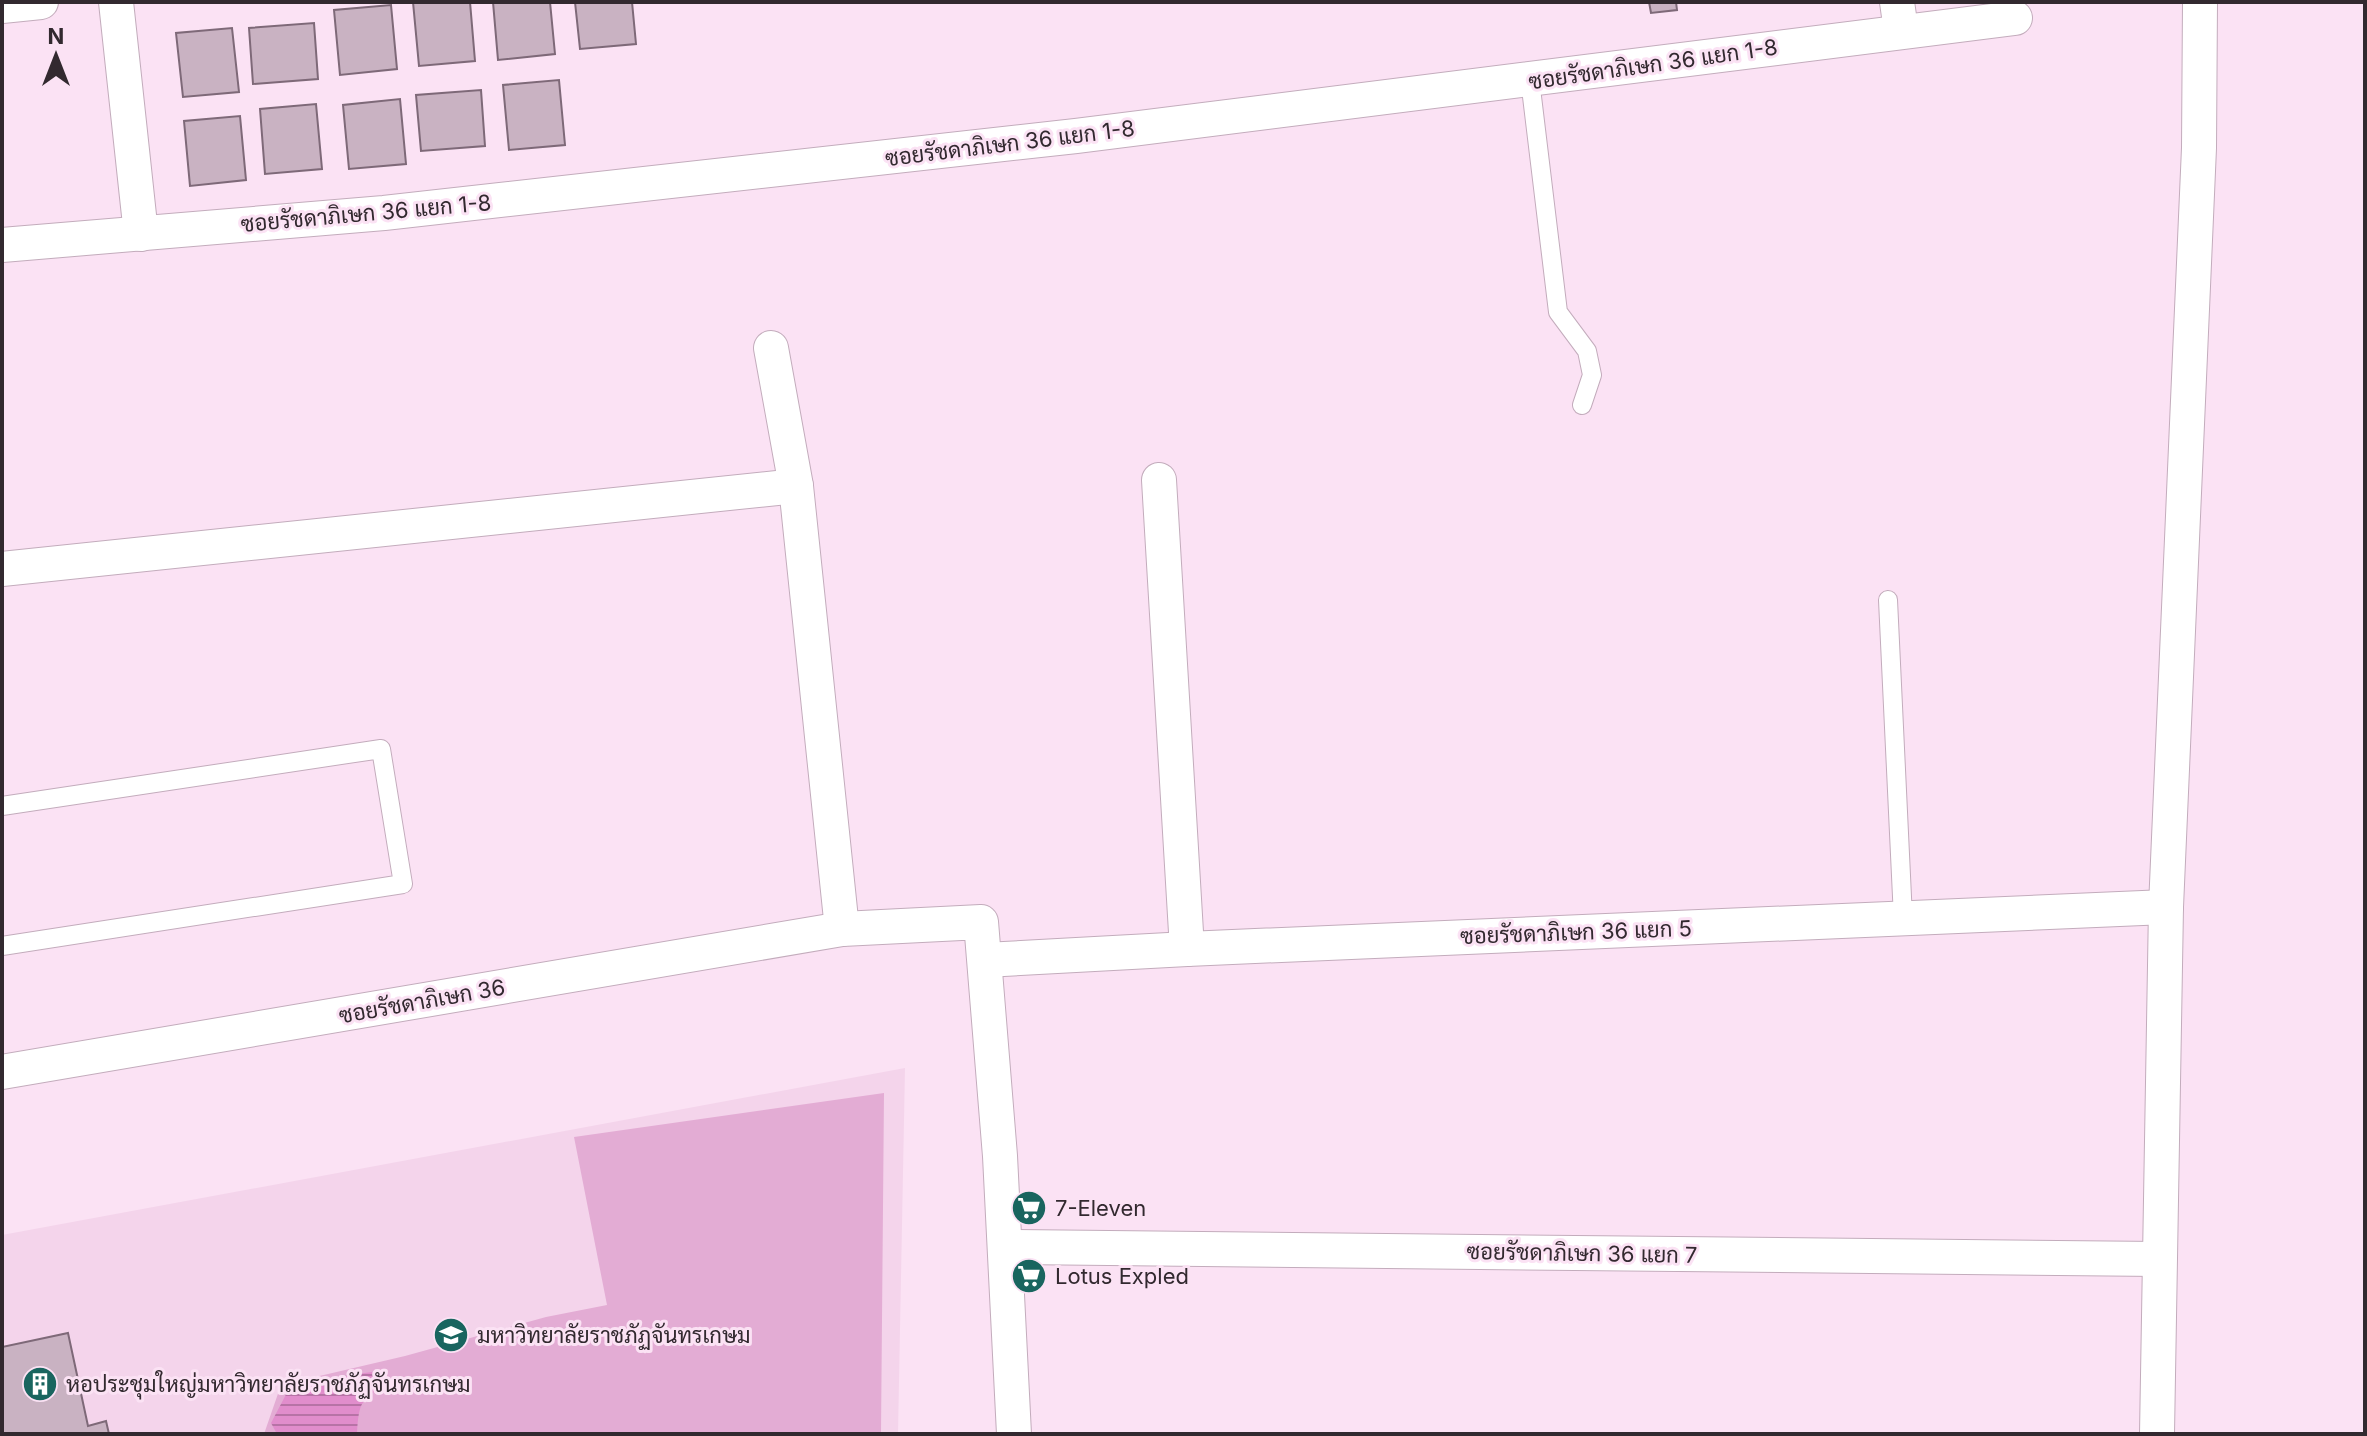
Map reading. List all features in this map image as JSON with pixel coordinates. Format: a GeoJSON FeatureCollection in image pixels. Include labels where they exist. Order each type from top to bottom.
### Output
{"type":"FeatureCollection","features":[{"type":"Feature","properties":{"kind":"street"},"geometry":{"type":"LineString","coordinates":[[2,6],[41,2]]}},
{"type":"Feature","properties":{"kind":"street"},"geometry":{"type":"LineString","coordinates":[[116,2],[141,234]]}},
{"type":"Feature","properties":{"kind":"street"},"geometry":{"type":"LineString","coordinates":[[2157,1434],[2166,907],[2199,164],[2200,2]]}},
{"type":"Feature","properties":{"kind":"street","name":"ซอยรัชดาภิเษก 36 แยก 1-8"},"geometry":{"type":"LineString","coordinates":[[2,245],[431,208],[1076,136],[1530,80],[1899,16],[2015,18]]}},
{"type":"Feature","properties":{"kind":"street"},"geometry":{"type":"LineString","coordinates":[[771,348],[796,486],[842,929]]}},
{"type":"Feature","properties":{"kind":"street"},"geometry":{"type":"LineString","coordinates":[[1159,480],[1187,949]]}},
{"type":"Feature","properties":{"kind":"street"},"geometry":{"type":"LineString","coordinates":[[2,569],[796,486]]}},
{"type":"Feature","properties":{"kind":"street","name":"ซอยรัชดาภิเษก 36 แยก 5"},"geometry":{"type":"LineString","coordinates":[[985,960],[2166,907]]}},
{"type":"Feature","properties":{"kind":"street","name":"ซอยรัชดาภิเษก 36"},"geometry":{"type":"LineString","coordinates":[[2,1072],[842,929],[981,922],[985,960]]}},
{"type":"Feature","properties":{"kind":"street"},"geometry":{"type":"LineString","coordinates":[[985,960],[1005,1247],[1014,1434]]}},
{"type":"Feature","properties":{"kind":"street","name":"ซอยรัชดาภิเษก 36 แยก 7"},"geometry":{"type":"LineString","coordinates":[[1005,1247],[2159,1259]]}},
{"type":"Feature","properties":{"kind":"lane"},"geometry":{"type":"LineString","coordinates":[[1530,80],[1558,312],[1587,351],[1592,375],[1582,405]]}},
{"type":"Feature","properties":{"kind":"lane"},"geometry":{"type":"LineString","coordinates":[[1888,600],[1903,918]]}},
{"type":"Feature","properties":{"kind":"lane"},"geometry":{"type":"LineString","coordinates":[[2,806],[381,749],[403,884],[2,946]]}},
{"type":"Feature","properties":{"kind":"shaded area","name":"มหาวิทยาลัยราชภัฏจันทรเกษม"},"geometry":{"type":"Polygon","coordinates":[[[905,1068],[898,1434],[2,1434],[2,1235],[905,1068]]]}},
{"type":"Feature","properties":{"kind":"shaded area"},"geometry":{"type":"Polygon","coordinates":[[[884,1093],[881,1434],[264,1434],[281,1385],[405,1356],[546,1317],[607,1305],[574,1137],[884,1093]]]}},
{"type":"Feature","properties":{"kind":"shaded area"},"geometry":{"type":"Polygon","coordinates":[[[372,1372],[388,1382],[363,1402],[357,1434],[277,1434],[271,1423],[292,1383],[372,1372]]]}},
{"type":"Feature","properties":{"kind":"building"},"geometry":{"type":"Polygon","coordinates":[[[413,2],[470,2],[475,61],[419,66],[413,2]]]}},
{"type":"Feature","properties":{"kind":"building"},"geometry":{"type":"Polygon","coordinates":[[[493,2],[550,2],[555,54],[498,60],[493,2]]]}},
{"type":"Feature","properties":{"kind":"building"},"geometry":{"type":"Polygon","coordinates":[[[575,2],[632,2],[636,44],[580,49],[575,2]]]}},
{"type":"Feature","properties":{"kind":"building"},"geometry":{"type":"Polygon","coordinates":[[[1649,2],[1676,2],[1677,10],[1651,13],[1649,2]]]}},
{"type":"Feature","properties":{"kind":"building"},"geometry":{"type":"Polygon","coordinates":[[[391,5],[397,69],[340,75],[334,10],[391,5]]]}},
{"type":"Feature","properties":{"kind":"building"},"geometry":{"type":"Polygon","coordinates":[[[314,23],[318,79],[253,84],[249,28],[314,23]]]}},
{"type":"Feature","properties":{"kind":"building"},"geometry":{"type":"Polygon","coordinates":[[[232,28],[239,92],[183,97],[176,33],[232,28]]]}},
{"type":"Feature","properties":{"kind":"building"},"geometry":{"type":"Polygon","coordinates":[[[559,80],[565,145],[509,150],[503,85],[559,80]]]}},
{"type":"Feature","properties":{"kind":"building"},"geometry":{"type":"Polygon","coordinates":[[[481,90],[485,146],[421,151],[416,95],[481,90]]]}},
{"type":"Feature","properties":{"kind":"building"},"geometry":{"type":"Polygon","coordinates":[[[400,99],[406,164],[349,169],[343,105],[400,99]]]}},
{"type":"Feature","properties":{"kind":"building"},"geometry":{"type":"Polygon","coordinates":[[[316,104],[322,169],[265,174],[260,109],[316,104]]]}},
{"type":"Feature","properties":{"kind":"building"},"geometry":{"type":"Polygon","coordinates":[[[240,116],[246,180],[190,186],[184,121],[240,116]]]}},
{"type":"Feature","properties":{"kind":"building","name":"หอประชุมใหญ่มหาวิทยาลัยราชภัฏจันทรเกษม"},"geometry":{"type":"Polygon","coordinates":[[[68,1333],[88,1426],[106,1421],[109,1434],[2,1434],[2,1347],[68,1333]]]}},
{"type":"Feature","properties":{"kind":"place","name":"7-Eleven"},"geometry":{"type":"Point","coordinates":[1029,1208]}},
{"type":"Feature","properties":{"kind":"place","name":"Lotus Expled"},"geometry":{"type":"Point","coordinates":[1029,1276]}},
{"type":"Feature","properties":{"kind":"place","name":"มหาวิทยาลัยราชภัฏจันทรเกษม"},"geometry":{"type":"Point","coordinates":[451,1335]}},
{"type":"Feature","properties":{"kind":"place","name":"หอประชุมใหญ่มหาวิทยาลัยราชภัฏจันทรเกษม"},"geometry":{"type":"Point","coordinates":[40,1384]}}]}
